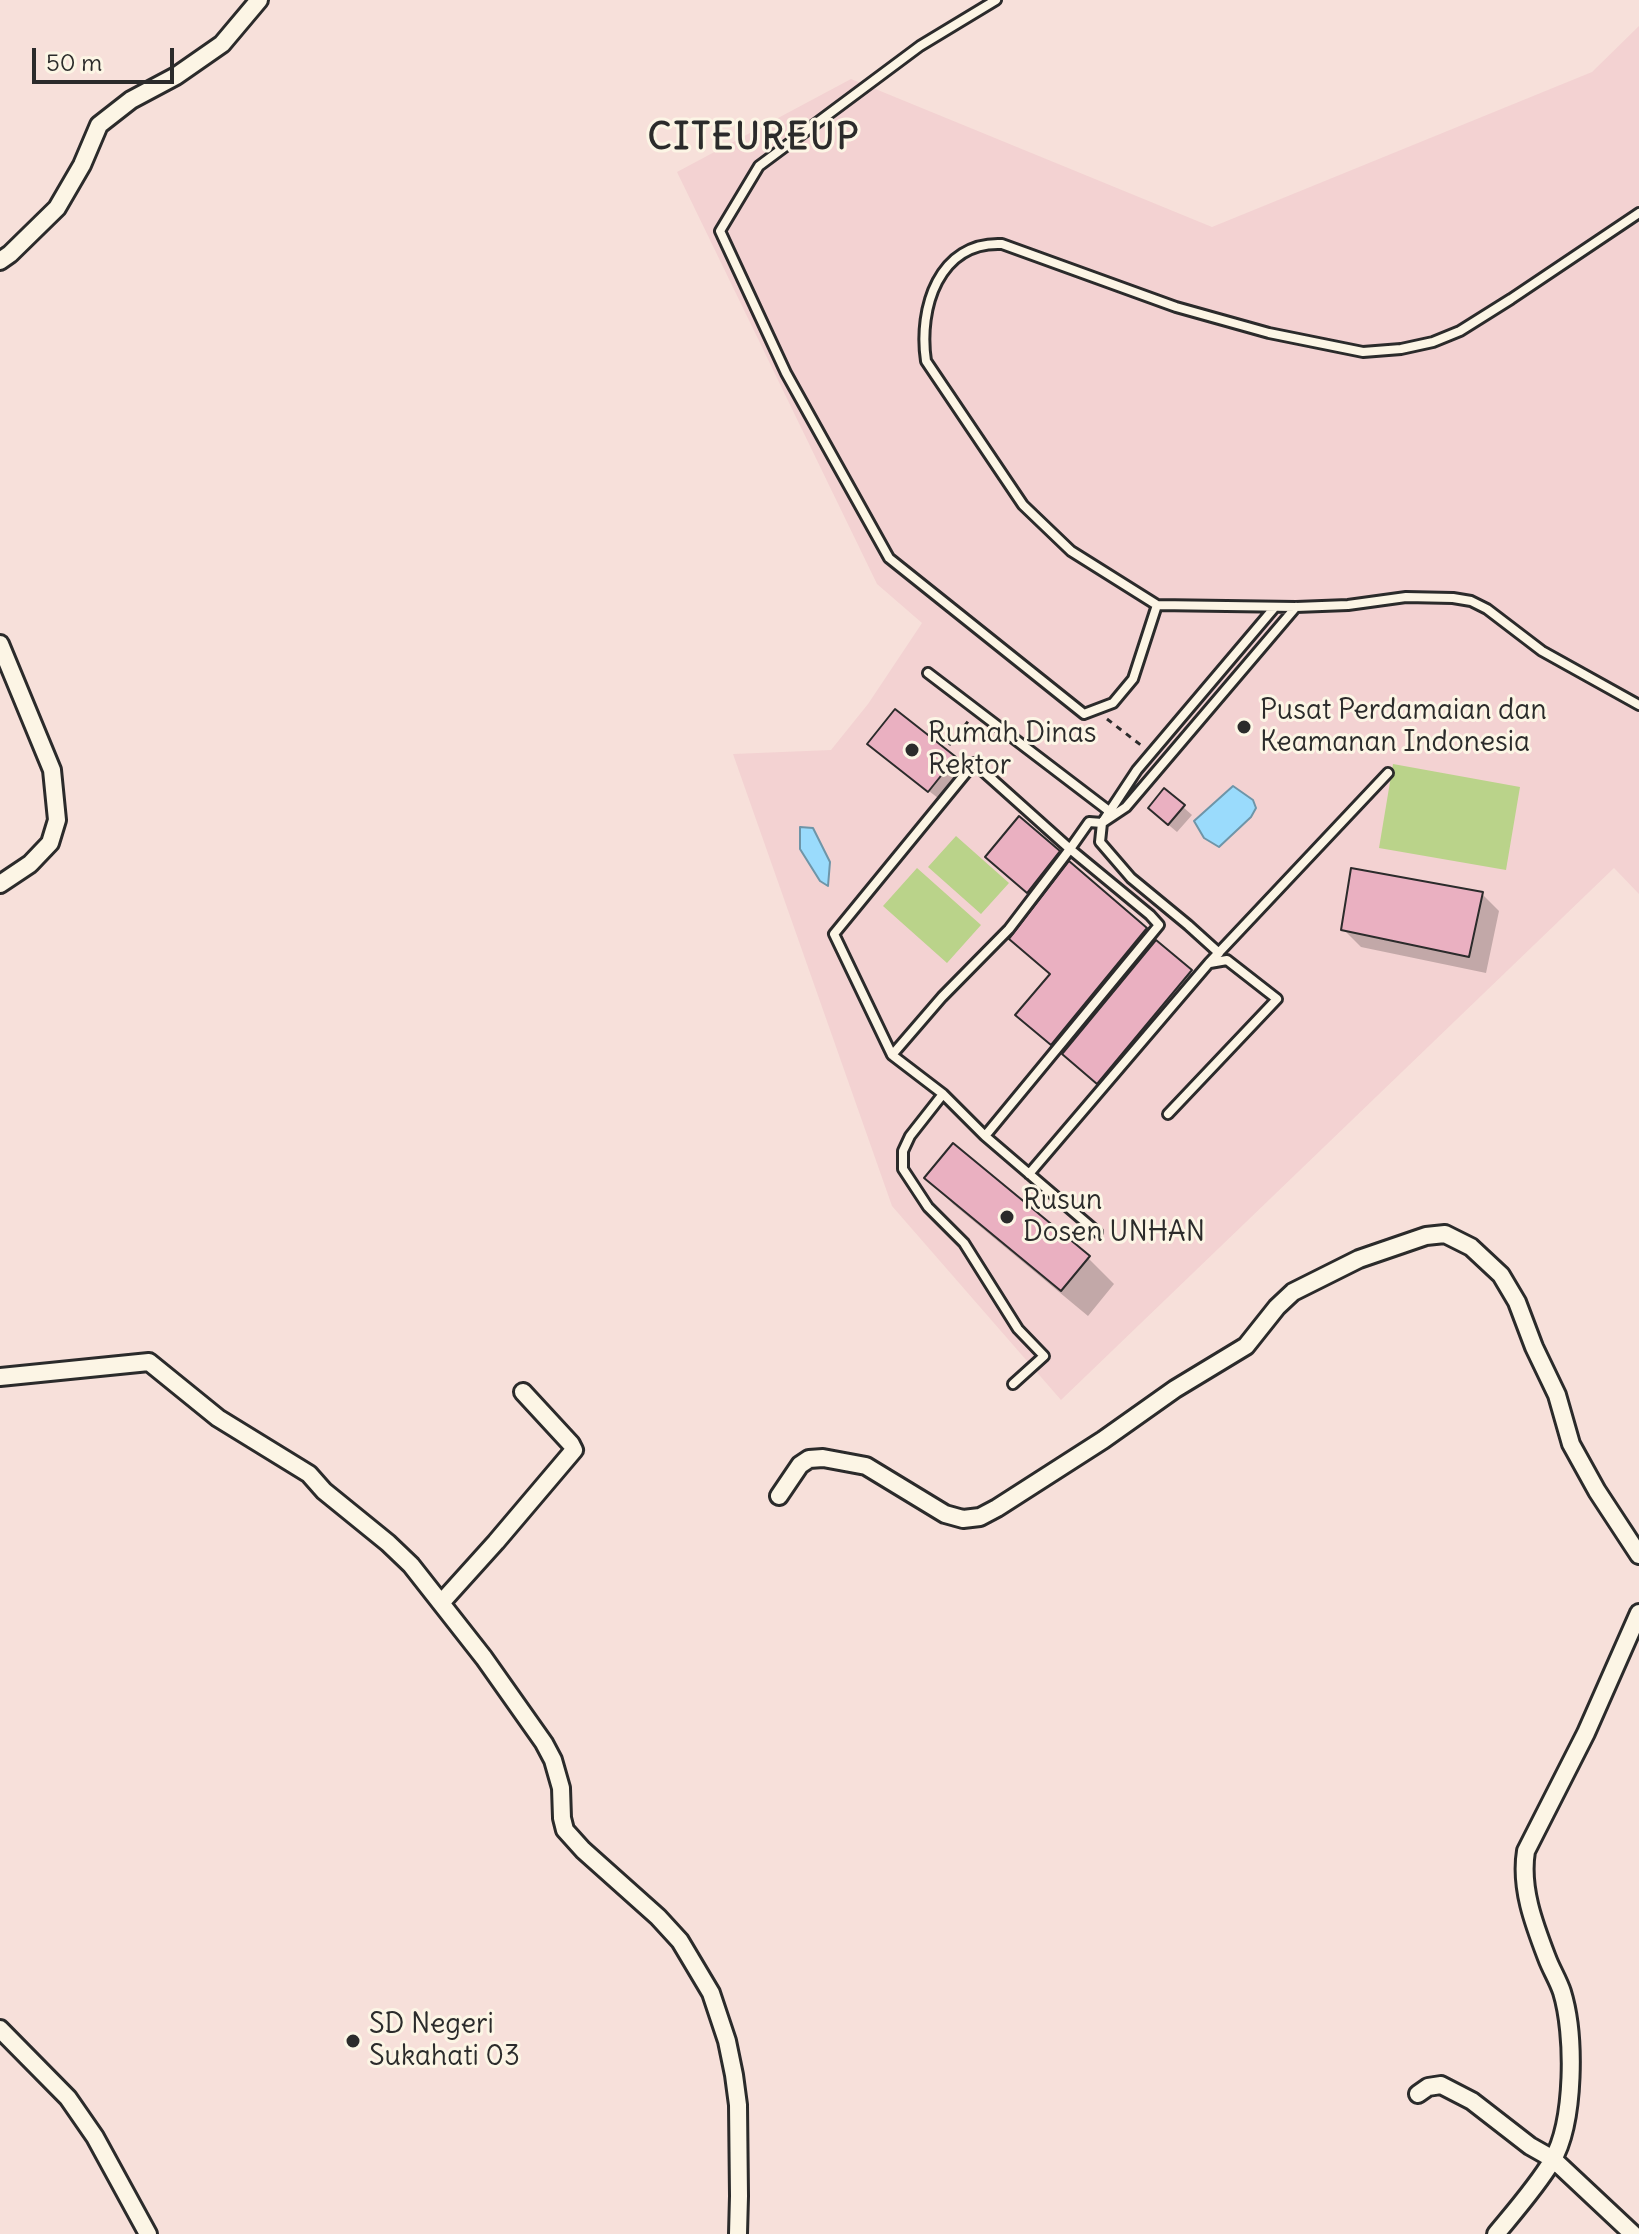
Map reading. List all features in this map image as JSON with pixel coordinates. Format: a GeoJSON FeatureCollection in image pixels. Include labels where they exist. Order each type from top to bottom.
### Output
{"type":"FeatureCollection","features":[{"type":"Feature","properties":{"kind":"street"},"geometry":{"type":"LineString","coordinates":[[0,261],[57,208],[82,165],[99,125],[131,100],[176,76],[222,44],[259,0]]}},
{"type":"Feature","properties":{"kind":"street"},"geometry":{"type":"LineString","coordinates":[[0,644],[52,770],[57,820],[50,843],[30,864],[0,884]]}},
{"type":"Feature","properties":{"kind":"street"},"geometry":{"type":"LineString","coordinates":[[779,1496],[800,1465],[809,1459],[823,1458],[866,1466],[945,1514],[963,1519],[980,1517],[1246,1346],[1293,1292],[1359,1259],[1426,1236],[1445,1234],[1471,1247],[1501,1275],[1517,1302],[1557,1395],[1571,1444],[1639,1555]]}},
{"type":"Feature","properties":{"kind":"street"},"geometry":{"type":"LineString","coordinates":[[0,1377],[149,1362],[218,1418],[309,1474],[324,1491],[411,1565],[484,1658],[544,1743],[553,1760],[561,1788],[565,1830],[680,1941],[711,1993],[727,2041],[738,2105],[738,2234]]}},
{"type":"Feature","properties":{"kind":"street"},"geometry":{"type":"LineString","coordinates":[[441,1603],[574,1450],[523,1392]]}},
{"type":"Feature","properties":{"kind":"street"},"geometry":{"type":"LineString","coordinates":[[1498,2233],[1553,2159],[1568,2109],[1569,2030],[1562,1992],[1534,1922],[1524,1882],[1526,1851],[1596,1712],[1639,1613]]}},
{"type":"Feature","properties":{"kind":"street"},"geometry":{"type":"LineString","coordinates":[[0,2029],[68,2098],[95,2137],[148,2234]]}},
{"type":"Feature","properties":{"kind":"street"},"geometry":{"type":"LineString","coordinates":[[1418,2094],[1428,2087],[1441,2085],[1472,2101],[1530,2146],[1553,2159],[1633,2234]]}},
{"type":"Feature","properties":{"kind":"lane"},"geometry":{"type":"LineString","coordinates":[[996,0],[920,46],[759,166],[720,231],[786,373],[889,558],[1084,714],[1113,703],[1133,679],[1157,605]]}},
{"type":"Feature","properties":{"kind":"lane"},"geometry":{"type":"LineString","coordinates":[[1639,213],[1460,331],[1433,342],[1388,350],[1363,352],[1256,329],[1176,307],[1002,244],[987,243],[961,253],[934,286],[925,316],[923,340],[926,361],[1023,505],[1071,551],[1157,605],[1296,607],[1348,605],[1406,597],[1471,601],[1487,609],[1542,651],[1639,705]]}},
{"type":"Feature","properties":{"kind":"lane"},"geometry":{"type":"LineString","coordinates":[[1219,953],[1131,878],[1100,842],[1102,823],[1137,770],[1275,607]]}},
{"type":"Feature","properties":{"kind":"lane"},"geometry":{"type":"LineString","coordinates":[[892,1055],[942,997],[1009,929],[1089,822],[1102,823],[1126,807],[1296,607]]}},
{"type":"Feature","properties":{"kind":"lane"},"geometry":{"type":"LineString","coordinates":[[928,673],[1109,811]]}},
{"type":"Feature","properties":{"kind":"lane"},"geometry":{"type":"LineString","coordinates":[[985,1136],[1159,925],[974,763],[834,934],[892,1055],[943,1094],[985,1136],[1097,1232]]}},
{"type":"Feature","properties":{"kind":"lane"},"geometry":{"type":"LineString","coordinates":[[1029,1174],[1209,963],[1388,773]]}},
{"type":"Feature","properties":{"kind":"lane"},"geometry":{"type":"LineString","coordinates":[[1168,1114],[1277,999],[1227,960],[1209,963]]}},
{"type":"Feature","properties":{"kind":"lane"},"geometry":{"type":"LineString","coordinates":[[943,1094],[910,1136],[903,1151],[903,1169],[928,1207],[964,1243],[1018,1329],[1044,1356],[1013,1384]]}},
{"type":"Feature","properties":{"kind":"path"},"geometry":{"type":"LineString","coordinates":[[1095,709],[1151,753]]}},
{"type":"Feature","properties":{"kind":"path"},"geometry":{"type":"LineString","coordinates":[[949,745],[977,710]]}},
{"type":"Feature","properties":{"kind":"shaded area","name":"Pusat Perdamaian dan Keamanan Indonesia"},"geometry":{"type":"Polygon","coordinates":[[[1639,26],[1639,894],[1614,868],[1061,1400],[892,1206],[733,754],[831,750],[868,704],[922,623],[877,584],[677,172],[851,79],[1212,227],[1592,72],[1639,26]]]}},
{"type":"Feature","properties":{"kind":"green space"},"geometry":{"type":"Polygon","coordinates":[[[1393,764],[1520,787],[1506,870],[1379,848],[1393,764]]]}},
{"type":"Feature","properties":{"kind":"green space"},"geometry":{"type":"Polygon","coordinates":[[[956,836],[1009,883],[981,914],[928,867],[956,836]]]}},
{"type":"Feature","properties":{"kind":"green space"},"geometry":{"type":"Polygon","coordinates":[[[917,868],[981,925],[947,963],[883,906],[917,868]]]}},
{"type":"Feature","properties":{"kind":"water"},"geometry":{"type":"Polygon","coordinates":[[[1233,786],[1253,800],[1256,808],[1251,817],[1219,847],[1204,838],[1194,821],[1233,786]]]}},
{"type":"Feature","properties":{"kind":"water"},"geometry":{"type":"Polygon","coordinates":[[[800,827],[813,828],[830,862],[828,886],[820,881],[800,849],[800,827]]]}},
{"type":"Feature","properties":{"kind":"building","name":"Rumah Dinas Rektor"},"geometry":{"type":"Polygon","coordinates":[[[895,709],[956,757],[928,792],[867,744],[895,709]]]}},
{"type":"Feature","properties":{"kind":"building"},"geometry":{"type":"Polygon","coordinates":[[[1164,788],[1185,805],[1168,825],[1148,808],[1164,788]]]}},
{"type":"Feature","properties":{"kind":"building"},"geometry":{"type":"Polygon","coordinates":[[[1019,816],[1060,851],[1027,893],[985,857],[1019,816]]]}},
{"type":"Feature","properties":{"kind":"building"},"geometry":{"type":"Polygon","coordinates":[[[1069,861],[1147,928],[1051,1045],[1015,1015],[1050,974],[1009,939],[1069,861]]]}},
{"type":"Feature","properties":{"kind":"building"},"geometry":{"type":"Polygon","coordinates":[[[1351,868],[1483,892],[1469,957],[1341,930],[1351,868]]]}},
{"type":"Feature","properties":{"kind":"building"},"geometry":{"type":"Polygon","coordinates":[[[1156,940],[1192,970],[1097,1084],[1062,1054],[1156,940]]]}},
{"type":"Feature","properties":{"kind":"building","name":"Rusun Dosen UNHAN"},"geometry":{"type":"Polygon","coordinates":[[[953,1143],[1090,1256],[1061,1291],[924,1178],[953,1143]]]}},
{"type":"Feature","properties":{"kind":"place","name":"Pusat Perdamaian dan Keamanan Indonesia"},"geometry":{"type":"Point","coordinates":[1244,727]}},
{"type":"Feature","properties":{"kind":"place","name":"Rumah Dinas Rektor"},"geometry":{"type":"Point","coordinates":[912,750]}},
{"type":"Feature","properties":{"kind":"place","name":"Rusun Dosen UNHAN"},"geometry":{"type":"Point","coordinates":[1007,1217]}},
{"type":"Feature","properties":{"kind":"place","name":"SD Negeri Sukahati 03"},"geometry":{"type":"Point","coordinates":[353,2041]}},
{"type":"Feature","properties":{"kind":"district","name":"CITEUREUP"},"geometry":{"type":"Point","coordinates":[754,139]}}]}
